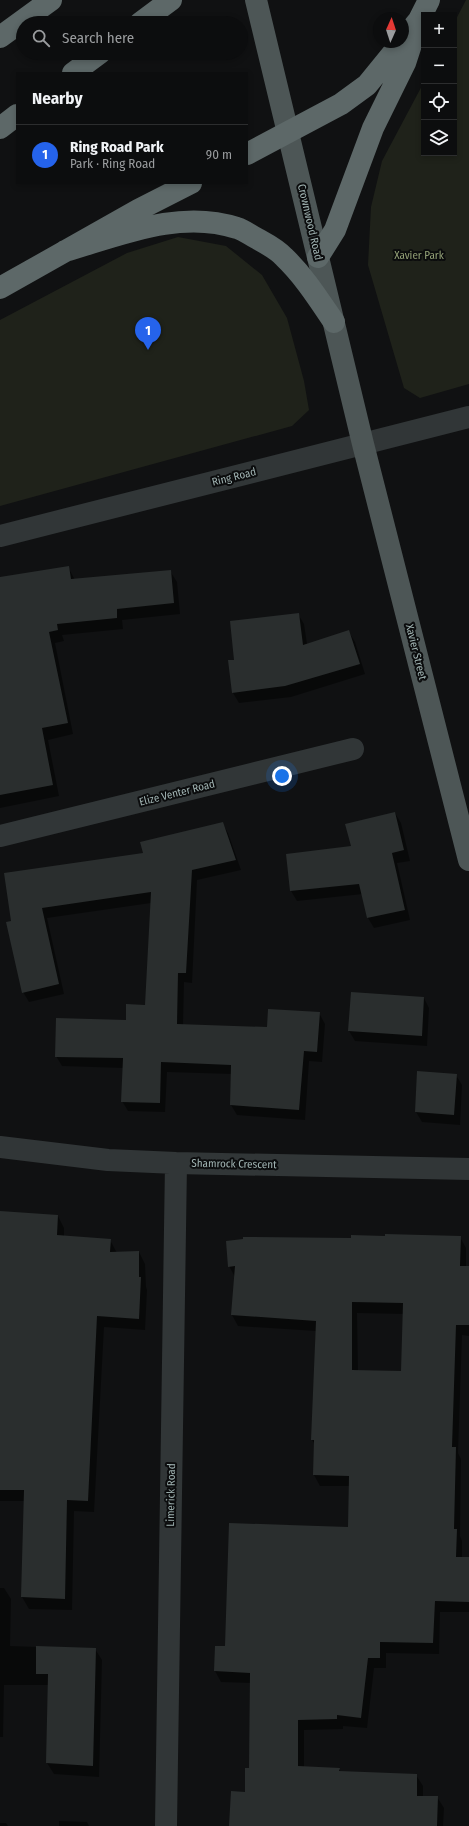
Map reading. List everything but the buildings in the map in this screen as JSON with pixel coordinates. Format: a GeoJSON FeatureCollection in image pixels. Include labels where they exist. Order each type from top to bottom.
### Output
{"type":"FeatureCollection","features":[{"type":"Feature","properties":{"kind":"highway"},"geometry":{"type":"LineString","coordinates":[[30,16],[51,0]]}},
{"type":"Feature","properties":{"kind":"highway"},"geometry":{"type":"LineString","coordinates":[[149,16],[171,0]]}},
{"type":"Feature","properties":{"kind":"highway"},"geometry":{"type":"LineString","coordinates":[[409,32],[419,20],[430,0]]}},
{"type":"Feature","properties":{"kind":"highway"},"geometry":{"type":"LineString","coordinates":[[318,257],[335,230],[373,128],[405,63],[419,20]]}},
{"type":"Feature","properties":{"kind":"highway"},"geometry":{"type":"LineString","coordinates":[[0,38],[16,26]]}},
{"type":"Feature","properties":{"kind":"highway"},"geometry":{"type":"LineString","coordinates":[[248,154],[341,104],[367,85],[396,48]]}},
{"type":"Feature","properties":{"kind":"highway"},"geometry":{"type":"LineString","coordinates":[[74,72],[91,60]]}},
{"type":"Feature","properties":{"kind":"highway"},"geometry":{"type":"LineString","coordinates":[[0,128],[16,116]]}},
{"type":"Feature","properties":{"kind":"highway"},"geometry":{"type":"LineString","coordinates":[[0,288],[138,210],[189,184]]}},
{"type":"Feature","properties":{"kind":"highway"},"geometry":{"type":"LineString","coordinates":[[65,251],[153,226],[187,221],[218,224],[238,228],[284,256],[311,289],[334,322]]}},
{"type":"Feature","properties":{"kind":"main road","name":"Crownwood Road"},"geometry":{"type":"LineString","coordinates":[[256,0],[363,444]]}},
{"type":"Feature","properties":{"kind":"main road","name":"Xavier Street"},"geometry":{"type":"LineString","coordinates":[[363,444],[469,860]]}},
{"type":"Feature","properties":{"kind":"street","name":"Ring Road"},"geometry":{"type":"LineString","coordinates":[[0,536],[469,417]]}},
{"type":"Feature","properties":{"kind":"street","name":"Elize Venter Road"},"geometry":{"type":"LineString","coordinates":[[0,836],[353,749]]}},
{"type":"Feature","properties":{"kind":"street","name":"Shamrock Crescent"},"geometry":{"type":"LineString","coordinates":[[0,1147],[108,1160],[176,1164],[469,1169]]}},
{"type":"Feature","properties":{"kind":"street","name":"Limerick Road"},"geometry":{"type":"LineString","coordinates":[[166,1826],[176,1164]]}},
{"type":"Feature","properties":{"kind":"green space","name":"Xavier Park"},"geometry":{"type":"Polygon","coordinates":[[[466,0],[469,0],[469,384],[420,398],[404,388],[368,265],[371,207],[382,161],[421,88],[421,156],[457,156],[457,17],[466,0]]]}},
{"type":"Feature","properties":{"kind":"green space"},"geometry":{"type":"Polygon","coordinates":[[[178,237],[226,246],[262,275],[287,318],[304,381],[309,410],[292,426],[0,506],[0,320],[127,253],[178,237]]]}},
{"type":"Feature","properties":{"kind":"place","name":"Ring Road Park"},"geometry":{"type":"Point","coordinates":[148,350]}}]}
